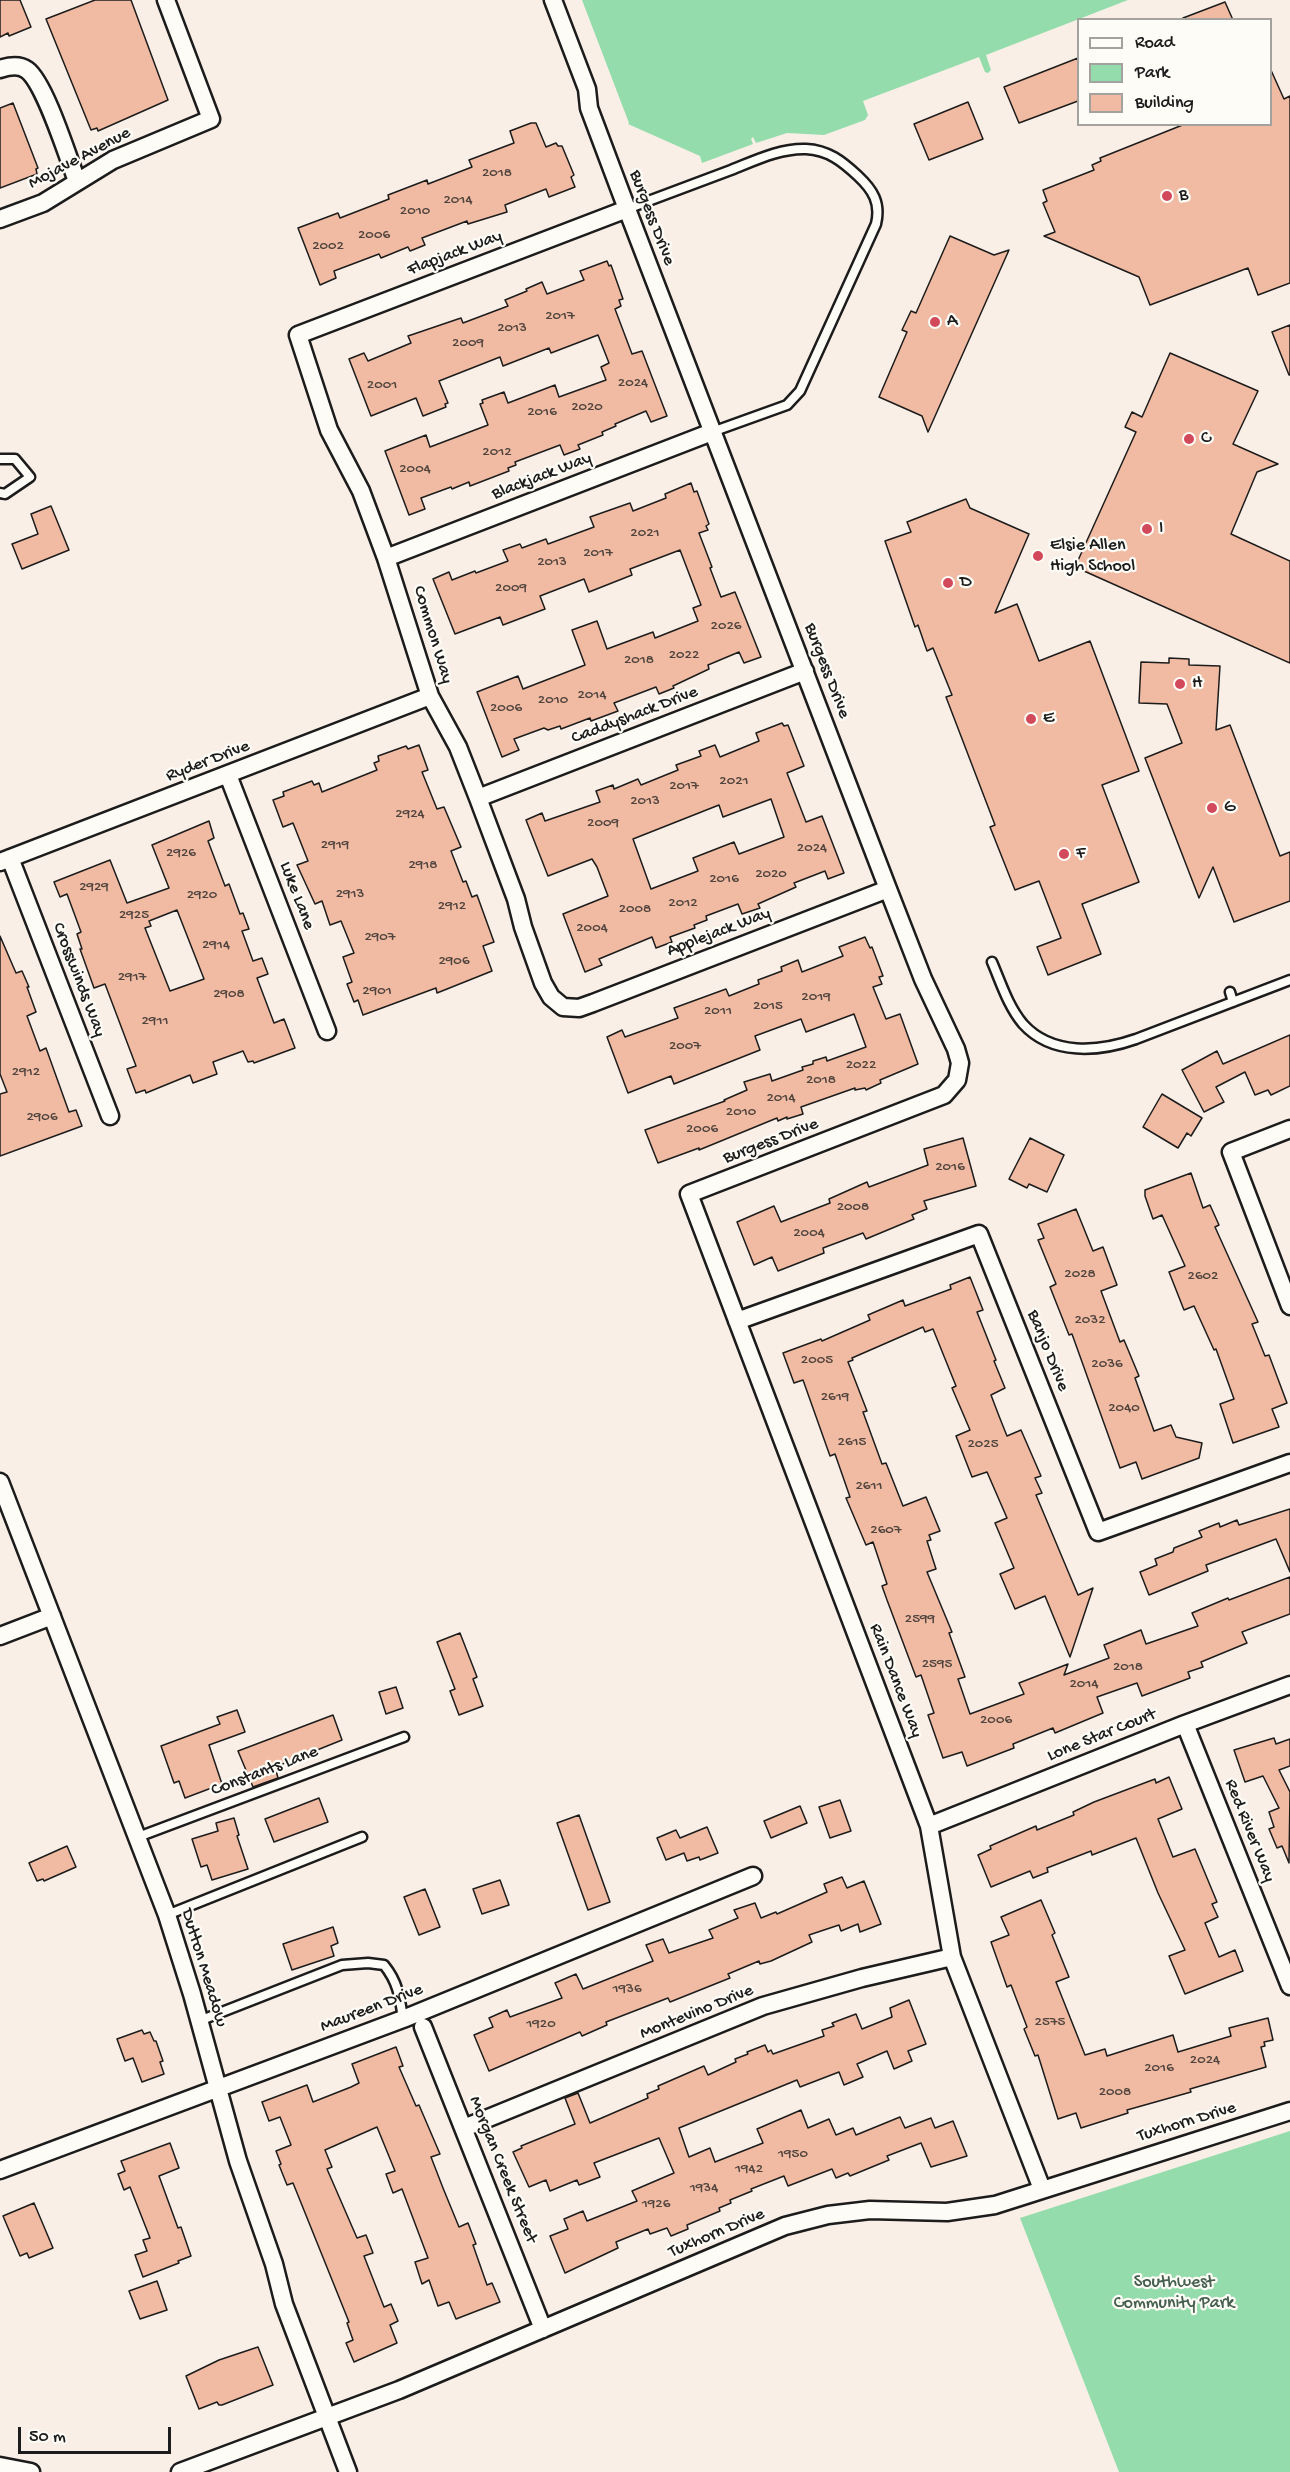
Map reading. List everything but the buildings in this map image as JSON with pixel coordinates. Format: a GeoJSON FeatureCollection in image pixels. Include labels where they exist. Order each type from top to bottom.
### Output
{"type":"FeatureCollection","features":[{"type":"Feature","properties":{"kind":"street","name":"Mojave Avenue"},"geometry":{"type":"LineString","coordinates":[[0,219],[43,203],[113,160],[211,119],[166,0]]}},
{"type":"Feature","properties":{"kind":"street","name":"Burgess Drive"},"geometry":{"type":"LineString","coordinates":[[553,0],[587,89],[589,108],[712,432],[923,979],[956,1049],[960,1063],[957,1080],[944,1095],[924,1105],[689,1194]]}},
{"type":"Feature","properties":{"kind":"street"},"geometry":{"type":"LineString","coordinates":[[0,69],[15,66],[24,68],[33,75],[45,98],[77,181]]}},
{"type":"Feature","properties":{"kind":"street","name":"Flapjack Way"},"geometry":{"type":"LineString","coordinates":[[298,335],[627,209]]}},
{"type":"Feature","properties":{"kind":"street","name":"Common Way"},"geometry":{"type":"LineString","coordinates":[[298,335],[329,430],[361,491],[386,558],[430,696],[458,747],[478,798],[543,983],[551,997],[563,1006]]}},
{"type":"Feature","properties":{"kind":"street","name":"Blackjack Way"},"geometry":{"type":"LineString","coordinates":[[386,558],[712,432]]}},
{"type":"Feature","properties":{"kind":"street","name":"Caddyshack Drive"},"geometry":{"type":"LineString","coordinates":[[478,798],[805,671]]}},
{"type":"Feature","properties":{"kind":"street","name":"Ryder Drive"},"geometry":{"type":"LineString","coordinates":[[5,860],[430,696]]}},
{"type":"Feature","properties":{"kind":"street","name":"Luke Lane"},"geometry":{"type":"LineString","coordinates":[[228,775],[327,1032]]}},
{"type":"Feature","properties":{"kind":"street","name":"Crosswinds Way"},"geometry":{"type":"LineString","coordinates":[[5,860],[110,1116]]}},
{"type":"Feature","properties":{"kind":"street","name":"Applejack Way"},"geometry":{"type":"LineString","coordinates":[[563,1006],[579,1008],[593,1003],[888,889]]}},
{"type":"Feature","properties":{"kind":"street"},"geometry":{"type":"LineString","coordinates":[[1290,1129],[1231,1152],[1290,1306]]}},
{"type":"Feature","properties":{"kind":"street","name":"Rain Dance Way"},"geometry":{"type":"LineString","coordinates":[[689,1194],[929,1826],[952,1957],[1042,2189]]}},
{"type":"Feature","properties":{"kind":"street","name":"Banjo Drive"},"geometry":{"type":"LineString","coordinates":[[737,1321],[979,1234],[1098,1532],[1290,1463]]}},
{"type":"Feature","properties":{"kind":"street","name":"Dutton Meadow"},"geometry":{"type":"LineString","coordinates":[[0,1482],[167,1915],[200,2021],[238,2161],[274,2264],[284,2304],[348,2472]]}},
{"type":"Feature","properties":{"kind":"street"},"geometry":{"type":"LineString","coordinates":[[0,1636],[52,1616]]}},
{"type":"Feature","properties":{"kind":"street","name":"Lone Star Court"},"geometry":{"type":"LineString","coordinates":[[929,1826],[1185,1724],[1290,1685]]}},
{"type":"Feature","properties":{"kind":"street","name":"Red River Way"},"geometry":{"type":"LineString","coordinates":[[1185,1724],[1290,1986]]}},
{"type":"Feature","properties":{"kind":"street","name":"Maureen Drive"},"geometry":{"type":"LineString","coordinates":[[0,2170],[403,2019],[753,1876]]}},
{"type":"Feature","properties":{"kind":"street","name":"Montevino Drive"},"geometry":{"type":"LineString","coordinates":[[464,2128],[763,2006],[862,1978],[952,1957]]}},
{"type":"Feature","properties":{"kind":"street","name":"Morgan Creek Street"},"geometry":{"type":"LineString","coordinates":[[423,2027],[543,2329]]}},
{"type":"Feature","properties":{"kind":"street","name":"Tuxhorn Drive"},"geometry":{"type":"LineString","coordinates":[[180,2472],[328,2419],[785,2226],[828,2215],[870,2210],[947,2212],[983,2207],[1290,2111]]}},
{"type":"Feature","properties":{"kind":"street"},"geometry":{"type":"LineString","coordinates":[[0,2466],[24,2471]]}},
{"type":"Feature","properties":{"kind":"lane"},"geometry":{"type":"LineString","coordinates":[[627,209],[771,155],[797,149],[822,151],[835,156],[867,184],[874,195],[878,213],[876,224],[800,391],[787,405],[712,432]]}},
{"type":"Feature","properties":{"kind":"lane"},"geometry":{"type":"LineString","coordinates":[[0,459],[15,459],[30,477],[5,494],[0,493]]}},
{"type":"Feature","properties":{"kind":"lane"},"geometry":{"type":"LineString","coordinates":[[992,962],[1004,991],[1024,1025],[1041,1037],[1061,1046],[1086,1050],[1112,1047],[1290,980]]}},
{"type":"Feature","properties":{"kind":"lane"},"geometry":{"type":"LineString","coordinates":[[1230,992],[1233,1002]]}},
{"type":"Feature","properties":{"kind":"lane","name":"Constants Lane"},"geometry":{"type":"LineString","coordinates":[[138,1837],[404,1737]]}},
{"type":"Feature","properties":{"kind":"lane"},"geometry":{"type":"LineString","coordinates":[[167,1915],[362,1837]]}},
{"type":"Feature","properties":{"kind":"lane"},"geometry":{"type":"LineString","coordinates":[[200,2021],[342,1965],[368,1963],[384,1965],[394,1978],[400,1996],[403,2019]]}},
{"type":"Feature","properties":{"kind":"green space"},"geometry":{"type":"Polygon","coordinates":[[[582,0],[1128,0],[986,55],[991,70],[988,73],[985,72],[979,57],[863,101],[868,115],[865,120],[824,135],[787,133],[756,143],[753,137],[751,139],[753,144],[702,163],[700,156],[629,123],[582,0]]]}},
{"type":"Feature","properties":{"kind":"green space","name":"Southwest Community Park"},"geometry":{"type":"Polygon","coordinates":[[[1290,2131],[1290,2472],[1119,2472],[1020,2218],[1290,2131]]]}},
{"type":"Feature","properties":{"kind":"place","name":"B"},"geometry":{"type":"Point","coordinates":[1167,196]}},
{"type":"Feature","properties":{"kind":"place","name":"A"},"geometry":{"type":"Point","coordinates":[935,322]}},
{"type":"Feature","properties":{"kind":"place","name":"C"},"geometry":{"type":"Point","coordinates":[1189,439]}},
{"type":"Feature","properties":{"kind":"place","name":"I"},"geometry":{"type":"Point","coordinates":[1147,529]}},
{"type":"Feature","properties":{"kind":"place","name":"Elsie Allen High School"},"geometry":{"type":"Point","coordinates":[1038,556]}},
{"type":"Feature","properties":{"kind":"place","name":"D"},"geometry":{"type":"Point","coordinates":[948,583]}},
{"type":"Feature","properties":{"kind":"place","name":"H"},"geometry":{"type":"Point","coordinates":[1180,684]}},
{"type":"Feature","properties":{"kind":"place","name":"E"},"geometry":{"type":"Point","coordinates":[1031,719]}},
{"type":"Feature","properties":{"kind":"place","name":"G"},"geometry":{"type":"Point","coordinates":[1212,808]}},
{"type":"Feature","properties":{"kind":"place","name":"F"},"geometry":{"type":"Point","coordinates":[1064,854]}}]}
